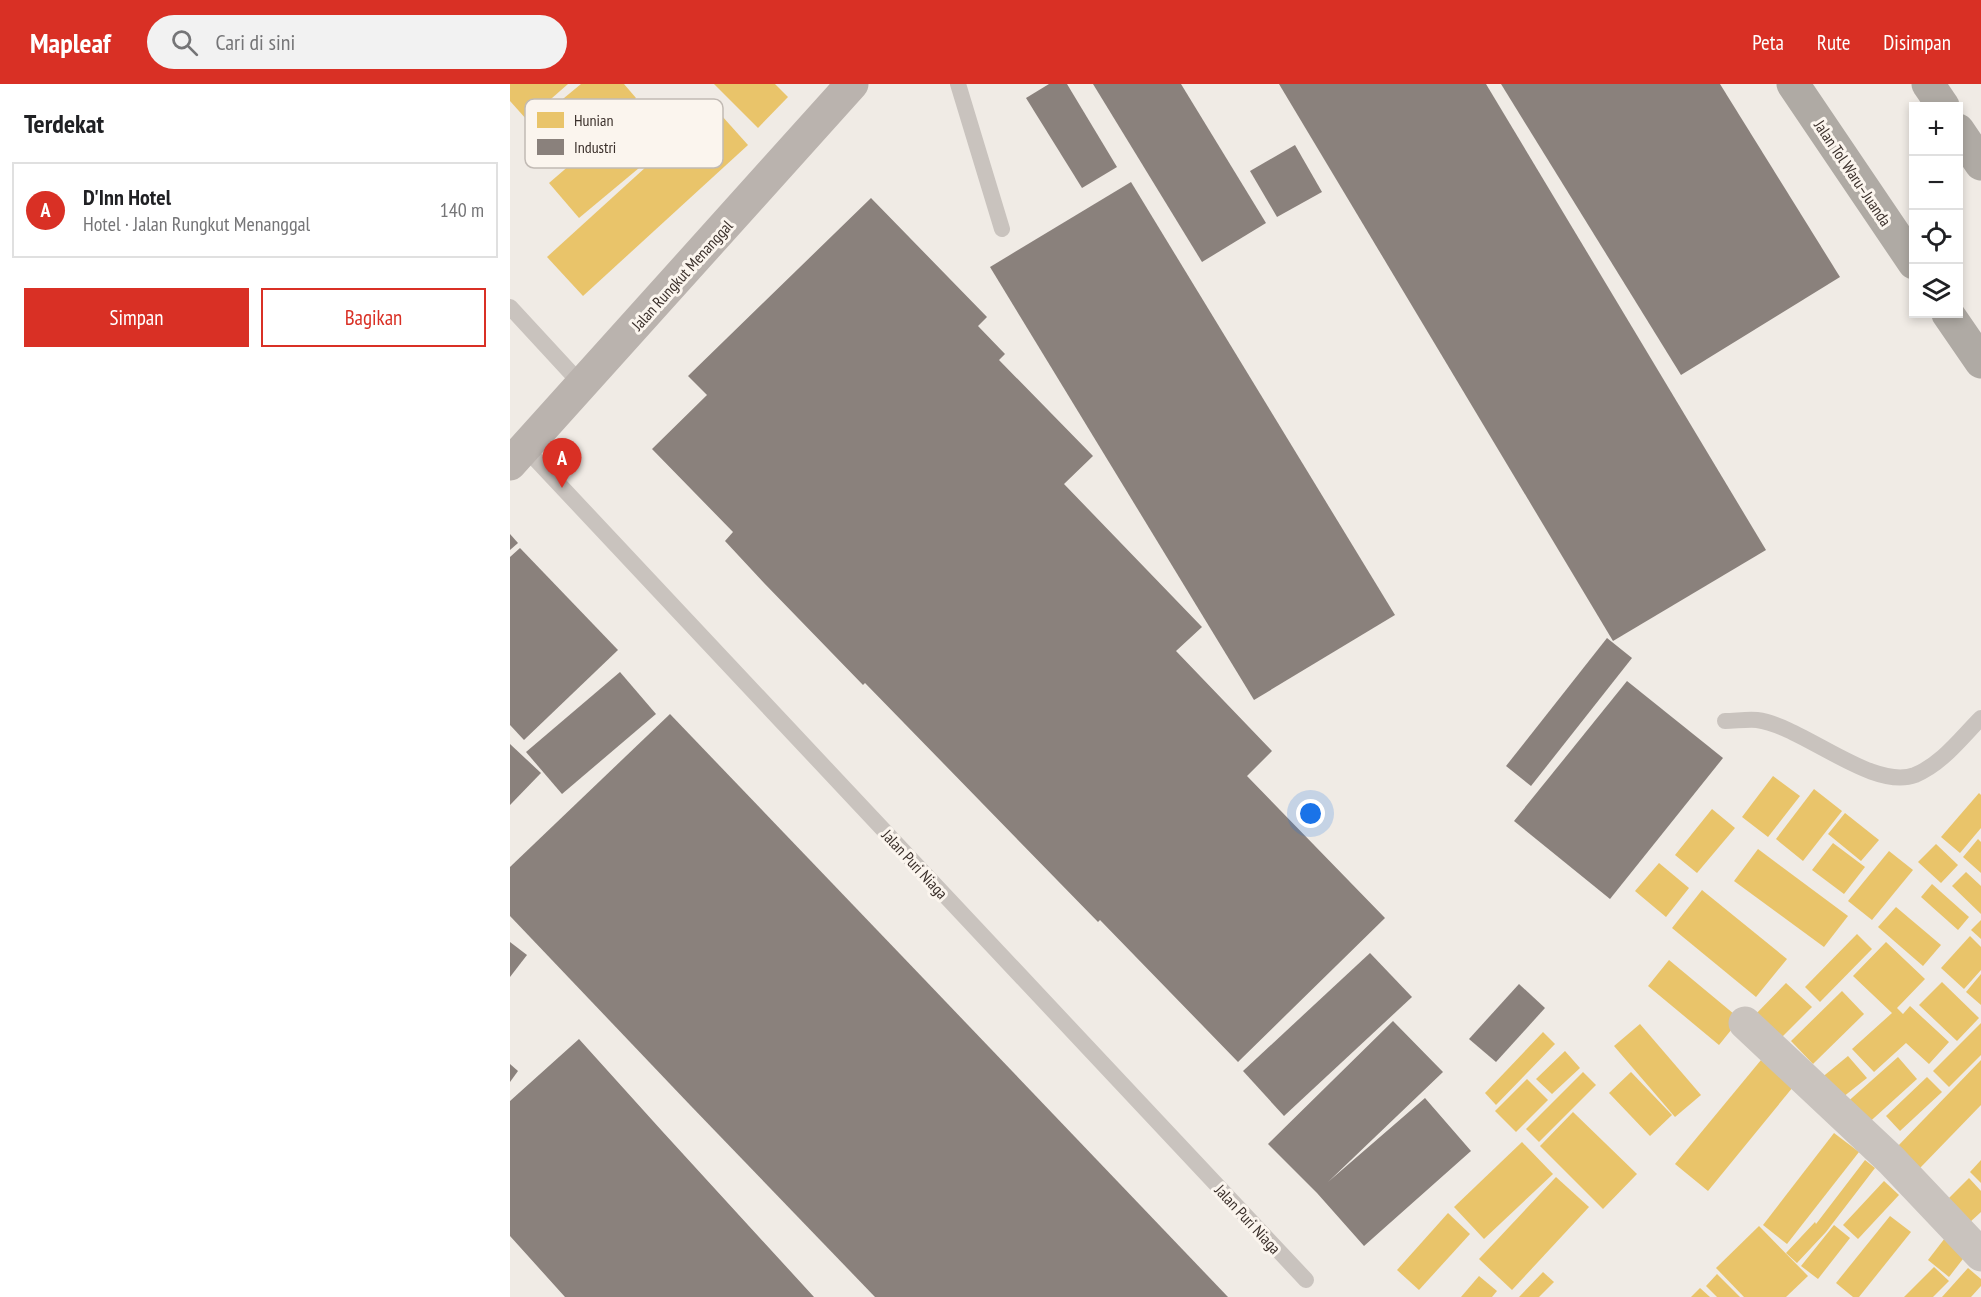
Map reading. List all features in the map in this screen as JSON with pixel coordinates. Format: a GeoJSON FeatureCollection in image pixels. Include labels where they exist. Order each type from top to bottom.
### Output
{"type":"FeatureCollection","features":[{"type":"Feature","properties":{"kind":"highway","name":"Jalan Tol Waru–Juanda"},"geometry":{"type":"LineString","coordinates":[[1793,84],[1909,255]]}},
{"type":"Feature","properties":{"kind":"highway"},"geometry":{"type":"LineString","coordinates":[[1928,84],[1940,102]]}},
{"type":"Feature","properties":{"kind":"highway"},"geometry":{"type":"LineString","coordinates":[[1963,136],[1981,164]]}},
{"type":"Feature","properties":{"kind":"highway"},"geometry":{"type":"LineString","coordinates":[[1951,318],[1981,362]]}},
{"type":"Feature","properties":{"kind":"main road","name":"Jalan Rungkut Menanggal"},"geometry":{"type":"LineString","coordinates":[[517,456],[583,386],[852,84]]}},
{"type":"Feature","properties":{"kind":"street"},"geometry":{"type":"LineString","coordinates":[[1745,1023],[1891,1160],[1981,1255]]}},
{"type":"Feature","properties":{"kind":"lane"},"geometry":{"type":"LineString","coordinates":[[958,84],[1002,229]]}},
{"type":"Feature","properties":{"kind":"lane"},"geometry":{"type":"LineString","coordinates":[[510,307],[583,386]]}},
{"type":"Feature","properties":{"kind":"lane","name":"Jalan Puri Niaga"},"geometry":{"type":"LineString","coordinates":[[517,456],[1306,1280]]}},
{"type":"Feature","properties":{"kind":"lane"},"geometry":{"type":"LineString","coordinates":[[1725,721],[1758,720],[1804,736],[1845,760],[1885,776],[1913,776],[1934,765],[1981,718]]}},
{"type":"Feature","properties":{"kind":"building: Hunian"},"geometry":{"type":"Polygon","coordinates":[[[510,84],[568,84],[551,99],[525,99],[525,118],[510,101],[510,84]]]}},
{"type":"Feature","properties":{"kind":"building: Hunian"},"geometry":{"type":"Polygon","coordinates":[[[581,84],[624,84],[636,98],[635,99],[563,99],[581,84]]]}},
{"type":"Feature","properties":{"kind":"building: Hunian"},"geometry":{"type":"Polygon","coordinates":[[[714,84],[775,84],[788,97],[758,128],[714,84]]]}},
{"type":"Feature","properties":{"kind":"building: Hunian"},"geometry":{"type":"Polygon","coordinates":[[[723,117],[748,145],[723,168],[723,117]]]}},
{"type":"Feature","properties":{"kind":"building: Hunian"},"geometry":{"type":"Polygon","coordinates":[[[566,168],[639,168],[579,218],[549,183],[566,168]]]}},
{"type":"Feature","properties":{"kind":"building: Hunian"},"geometry":{"type":"Polygon","coordinates":[[[645,168],[723,168],[583,296],[547,257],[645,168]]]}},
{"type":"Feature","properties":{"kind":"building: Hunian"},"geometry":{"type":"Polygon","coordinates":[[[1773,776],[1800,796],[1768,837],[1742,817],[1773,776]]]}},
{"type":"Feature","properties":{"kind":"building: Hunian"},"geometry":{"type":"Polygon","coordinates":[[[1814,789],[1842,811],[1803,861],[1776,839],[1814,789]]]}},
{"type":"Feature","properties":{"kind":"building: Hunian"},"geometry":{"type":"Polygon","coordinates":[[[1979,793],[1981,795],[1981,828],[1960,853],[1941,837],[1979,793]]]}},
{"type":"Feature","properties":{"kind":"building: Hunian"},"geometry":{"type":"Polygon","coordinates":[[[1712,809],[1735,828],[1697,873],[1675,855],[1712,809]]]}},
{"type":"Feature","properties":{"kind":"building: Hunian"},"geometry":{"type":"Polygon","coordinates":[[[1845,813],[1879,840],[1861,861],[1828,834],[1845,813]]]}},
{"type":"Feature","properties":{"kind":"building: Hunian"},"geometry":{"type":"Polygon","coordinates":[[[1978,839],[1981,842],[1981,873],[1963,857],[1978,839]]]}},
{"type":"Feature","properties":{"kind":"building: Hunian"},"geometry":{"type":"Polygon","coordinates":[[[1833,843],[1865,867],[1844,894],[1812,870],[1833,843]]]}},
{"type":"Feature","properties":{"kind":"building: Hunian"},"geometry":{"type":"Polygon","coordinates":[[[1936,844],[1958,865],[1941,883],[1918,862],[1936,844]]]}},
{"type":"Feature","properties":{"kind":"building: Hunian"},"geometry":{"type":"Polygon","coordinates":[[[1758,849],[1848,916],[1824,947],[1734,881],[1758,849]]]}},
{"type":"Feature","properties":{"kind":"building: Hunian"},"geometry":{"type":"Polygon","coordinates":[[[1889,851],[1913,870],[1872,920],[1848,901],[1889,851]]]}},
{"type":"Feature","properties":{"kind":"building: Hunian"},"geometry":{"type":"Polygon","coordinates":[[[1659,863],[1689,888],[1666,917],[1635,891],[1659,863]]]}},
{"type":"Feature","properties":{"kind":"building: Hunian"},"geometry":{"type":"Polygon","coordinates":[[[1966,872],[1981,886],[1981,914],[1952,886],[1966,872]]]}},
{"type":"Feature","properties":{"kind":"building: Hunian"},"geometry":{"type":"Polygon","coordinates":[[[1932,884],[1969,917],[1958,930],[1921,897],[1932,884]]]}},
{"type":"Feature","properties":{"kind":"building: Hunian"},"geometry":{"type":"Polygon","coordinates":[[[1702,890],[1787,959],[1756,997],[1672,928],[1702,890]]]}},
{"type":"Feature","properties":{"kind":"building: Hunian"},"geometry":{"type":"Polygon","coordinates":[[[1896,907],[1941,945],[1923,966],[1878,927],[1896,907]]]}},
{"type":"Feature","properties":{"kind":"building: Hunian"},"geometry":{"type":"Polygon","coordinates":[[[1981,920],[1981,939],[1971,930],[1981,920]]]}},
{"type":"Feature","properties":{"kind":"building: Hunian"},"geometry":{"type":"Polygon","coordinates":[[[1857,934],[1872,949],[1820,1002],[1805,987],[1857,934]]]}},
{"type":"Feature","properties":{"kind":"building: Hunian"},"geometry":{"type":"Polygon","coordinates":[[[1970,936],[1981,947],[1981,970],[1964,989],[1941,968],[1970,936]]]}},
{"type":"Feature","properties":{"kind":"building: Hunian"},"geometry":{"type":"Polygon","coordinates":[[[1886,942],[1925,979],[1897,1008],[1903,1014],[1910,1006],[1949,1042],[1929,1064],[1906,1043],[1874,1072],[1852,1049],[1892,1013],[1853,976],[1886,942]]]}},
{"type":"Feature","properties":{"kind":"building: Hunian"},"geometry":{"type":"Polygon","coordinates":[[[1669,960],[1740,1019],[1719,1045],[1648,986],[1669,960]]]}},
{"type":"Feature","properties":{"kind":"building: Hunian"},"geometry":{"type":"Polygon","coordinates":[[[1981,974],[1981,1005],[1966,992],[1981,974]]]}},
{"type":"Feature","properties":{"kind":"building: Hunian"},"geometry":{"type":"Polygon","coordinates":[[[1942,982],[1979,1018],[1957,1041],[1919,1005],[1942,982]]]}},
{"type":"Feature","properties":{"kind":"building: Hunian"},"geometry":{"type":"Polygon","coordinates":[[[1786,983],[1812,1007],[1775,1044],[1751,1019],[1786,983]]]}},
{"type":"Feature","properties":{"kind":"building: Hunian"},"geometry":{"type":"Polygon","coordinates":[[[1842,991],[1864,1014],[1813,1064],[1791,1041],[1842,991]]]}},
{"type":"Feature","properties":{"kind":"building: Hunian"},"geometry":{"type":"Polygon","coordinates":[[[1981,1023],[1981,1055],[1949,1087],[1933,1071],[1981,1023]]]}},
{"type":"Feature","properties":{"kind":"building: Hunian"},"geometry":{"type":"Polygon","coordinates":[[[1640,1024],[1701,1095],[1675,1117],[1614,1046],[1640,1024]]]}},
{"type":"Feature","properties":{"kind":"building: Hunian"},"geometry":{"type":"Polygon","coordinates":[[[1543,1032],[1555,1044],[1496,1105],[1485,1093],[1543,1032]]]}},
{"type":"Feature","properties":{"kind":"building: Hunian"},"geometry":{"type":"Polygon","coordinates":[[[1565,1051],[1580,1068],[1552,1094],[1536,1079],[1565,1051]]]}},
{"type":"Feature","properties":{"kind":"building: Hunian"},"geometry":{"type":"Polygon","coordinates":[[[1848,1056],[1867,1078],[1838,1101],[1820,1079],[1848,1056]]]}},
{"type":"Feature","properties":{"kind":"building: Hunian"},"geometry":{"type":"Polygon","coordinates":[[[1898,1057],[1917,1079],[1864,1127],[1844,1105],[1898,1057]]]}},
{"type":"Feature","properties":{"kind":"building: Hunian"},"geometry":{"type":"Polygon","coordinates":[[[1761,1060],[1793,1087],[1708,1191],[1675,1164],[1761,1060]]]}},
{"type":"Feature","properties":{"kind":"building: Hunian"},"geometry":{"type":"Polygon","coordinates":[[[1981,1060],[1981,1105],[1919,1169],[1896,1148],[1981,1060]]]}},
{"type":"Feature","properties":{"kind":"building: Hunian"},"geometry":{"type":"Polygon","coordinates":[[[1583,1072],[1596,1085],[1539,1142],[1526,1129],[1583,1072]]]}},
{"type":"Feature","properties":{"kind":"building: Hunian"},"geometry":{"type":"Polygon","coordinates":[[[1631,1072],[1672,1115],[1650,1136],[1609,1093],[1631,1072]]]}},
{"type":"Feature","properties":{"kind":"building: Hunian"},"geometry":{"type":"Polygon","coordinates":[[[1927,1077],[1942,1092],[1900,1131],[1886,1116],[1927,1077]]]}},
{"type":"Feature","properties":{"kind":"building: Hunian"},"geometry":{"type":"Polygon","coordinates":[[[1527,1079],[1548,1100],[1516,1132],[1495,1111],[1527,1079]]]}},
{"type":"Feature","properties":{"kind":"building: Hunian"},"geometry":{"type":"Polygon","coordinates":[[[1573,1112],[1637,1174],[1603,1209],[1540,1146],[1573,1112]]]}},
{"type":"Feature","properties":{"kind":"building: Hunian"},"geometry":{"type":"Polygon","coordinates":[[[1834,1133],[1859,1152],[1787,1244],[1763,1225],[1834,1133]]]}},
{"type":"Feature","properties":{"kind":"building: Hunian"},"geometry":{"type":"Polygon","coordinates":[[[1522,1142],[1553,1174],[1484,1239],[1454,1207],[1522,1142]]]}},
{"type":"Feature","properties":{"kind":"building: Hunian"},"geometry":{"type":"Polygon","coordinates":[[[1865,1160],[1875,1168],[1826,1232],[1797,1263],[1786,1253],[1815,1222],[1816,1224],[1865,1160]]]}},
{"type":"Feature","properties":{"kind":"building: Hunian"},"geometry":{"type":"Polygon","coordinates":[[[1981,1160],[1981,1183],[1970,1172],[1981,1160]]]}},
{"type":"Feature","properties":{"kind":"building: Hunian"},"geometry":{"type":"Polygon","coordinates":[[[1556,1177],[1589,1207],[1512,1290],[1479,1259],[1556,1177]]]}},
{"type":"Feature","properties":{"kind":"building: Hunian"},"geometry":{"type":"Polygon","coordinates":[[[1969,1178],[1981,1191],[1981,1212],[1969,1223],[1947,1200],[1969,1178]]]}},
{"type":"Feature","properties":{"kind":"building: Hunian"},"geometry":{"type":"Polygon","coordinates":[[[1884,1181],[1899,1195],[1858,1239],[1843,1225],[1884,1181]]]}},
{"type":"Feature","properties":{"kind":"building: Hunian"},"geometry":{"type":"Polygon","coordinates":[[[1448,1213],[1470,1234],[1419,1290],[1397,1270],[1448,1213]]]}},
{"type":"Feature","properties":{"kind":"building: Hunian"},"geometry":{"type":"Polygon","coordinates":[[[1890,1216],[1911,1232],[1859,1297],[1853,1297],[1836,1283],[1890,1216]]]}},
{"type":"Feature","properties":{"kind":"building: Hunian"},"geometry":{"type":"Polygon","coordinates":[[[1834,1225],[1850,1238],[1818,1279],[1801,1266],[1834,1225]]]}},
{"type":"Feature","properties":{"kind":"building: Hunian"},"geometry":{"type":"Polygon","coordinates":[[[1759,1226],[1808,1276],[1786,1297],[1744,1297],[1716,1268],[1759,1226]]]}},
{"type":"Feature","properties":{"kind":"building: Hunian"},"geometry":{"type":"Polygon","coordinates":[[[1945,1238],[1966,1255],[1949,1277],[1928,1260],[1945,1238]]]}},
{"type":"Feature","properties":{"kind":"building: Hunian"},"geometry":{"type":"Polygon","coordinates":[[[1934,1267],[1949,1281],[1933,1297],[1904,1297],[1934,1267]]]}},
{"type":"Feature","properties":{"kind":"building: Hunian"},"geometry":{"type":"Polygon","coordinates":[[[1968,1268],[1981,1279],[1981,1286],[1971,1297],[1942,1297],[1968,1268]]]}},
{"type":"Feature","properties":{"kind":"building: Hunian"},"geometry":{"type":"Polygon","coordinates":[[[1543,1272],[1554,1282],[1539,1297],[1519,1297],[1543,1272]]]}},
{"type":"Feature","properties":{"kind":"building: Hunian"},"geometry":{"type":"Polygon","coordinates":[[[1717,1274],[1740,1297],[1717,1297],[1706,1286],[1717,1274]]]}},
{"type":"Feature","properties":{"kind":"building: Hunian"},"geometry":{"type":"Polygon","coordinates":[[[1479,1276],[1497,1291],[1492,1297],[1461,1297],[1479,1276]]]}},
{"type":"Feature","properties":{"kind":"building: Hunian"},"geometry":{"type":"Polygon","coordinates":[[[1700,1288],[1710,1297],[1691,1297],[1700,1288]]]}},
{"type":"Feature","properties":{"kind":"building: Industri"},"geometry":{"type":"Polygon","coordinates":[[[1049,84],[1067,84],[1117,167],[1082,188],[1026,98],[1049,84]]]}},
{"type":"Feature","properties":{"kind":"building: Industri"},"geometry":{"type":"Polygon","coordinates":[[[1093,84],[1181,84],[1266,223],[1202,262],[1093,84]]]}},
{"type":"Feature","properties":{"kind":"building: Industri"},"geometry":{"type":"Polygon","coordinates":[[[1279,84],[1486,84],[1766,550],[1613,641],[1279,84]]]}},
{"type":"Feature","properties":{"kind":"building: Industri"},"geometry":{"type":"Polygon","coordinates":[[[1501,84],[1720,84],[1840,277],[1681,375],[1501,84]]]}},
{"type":"Feature","properties":{"kind":"building: Industri"},"geometry":{"type":"Polygon","coordinates":[[[1295,145],[1322,192],[1277,217],[1250,171],[1295,145]]]}},
{"type":"Feature","properties":{"kind":"building: Industri"},"geometry":{"type":"Polygon","coordinates":[[[1131,182],[1395,615],[1254,700],[990,267],[1131,182]]]}},
{"type":"Feature","properties":{"kind":"building: Industri"},"geometry":{"type":"Polygon","coordinates":[[[871,198],[987,317],[978,326],[1005,354],[999,360],[1093,456],[1064,484],[1202,627],[1176,651],[1272,751],[1247,776],[1385,918],[1238,1062],[764,583],[725,541],[733,532],[652,449],[707,395],[688,376],[871,198]]]}},
{"type":"Feature","properties":{"kind":"building: Industri"},"geometry":{"type":"Polygon","coordinates":[[[510,534],[518,543],[510,550],[510,534]]]}},
{"type":"Feature","properties":{"kind":"building: Industri"},"geometry":{"type":"Polygon","coordinates":[[[520,548],[618,650],[524,740],[510,725],[510,557],[520,548]]]}},
{"type":"Feature","properties":{"kind":"building: Industri"},"geometry":{"type":"Polygon","coordinates":[[[1607,638],[1632,658],[1531,786],[1506,766],[1607,638]]]}},
{"type":"Feature","properties":{"kind":"building: Industri"},"geometry":{"type":"Polygon","coordinates":[[[620,672],[656,714],[562,794],[526,752],[620,672]]]}},
{"type":"Feature","properties":{"kind":"building: Industri"},"geometry":{"type":"Polygon","coordinates":[[[1627,681],[1723,758],[1610,899],[1514,821],[1627,681]]]}},
{"type":"Feature","properties":{"kind":"building: Industri"},"geometry":{"type":"Polygon","coordinates":[[[670,714],[1228,1297],[875,1297],[690,1105],[510,916],[510,867],[670,714]]]}},
{"type":"Feature","properties":{"kind":"building: Industri"},"geometry":{"type":"Polygon","coordinates":[[[510,744],[541,773],[510,805],[510,744]]]}},
{"type":"Feature","properties":{"kind":"building: Industri"},"geometry":{"type":"Polygon","coordinates":[[[510,942],[527,955],[510,977],[510,942]]]}},
{"type":"Feature","properties":{"kind":"building: Industri"},"geometry":{"type":"Polygon","coordinates":[[[1370,953],[1412,997],[1284,1116],[1243,1071],[1370,953]]]}},
{"type":"Feature","properties":{"kind":"building: Industri"},"geometry":{"type":"Polygon","coordinates":[[[1519,984],[1545,1008],[1496,1062],[1469,1039],[1519,984]]]}},
{"type":"Feature","properties":{"kind":"building: Industri"},"geometry":{"type":"Polygon","coordinates":[[[1393,1021],[1443,1072],[1328,1182],[1425,1098],[1471,1151],[1364,1246],[1317,1193],[1268,1144],[1393,1021]]]}},
{"type":"Feature","properties":{"kind":"building: Industri"},"geometry":{"type":"Polygon","coordinates":[[[579,1039],[814,1297],[565,1297],[510,1236],[510,1101],[579,1039]]]}},
{"type":"Feature","properties":{"kind":"building: Industri"},"geometry":{"type":"Polygon","coordinates":[[[510,1064],[518,1071],[510,1082],[510,1064]]]}},
{"type":"Feature","properties":{"kind":"place","name":"D'Inn Hotel"},"geometry":{"type":"Point","coordinates":[562,488]}}]}
